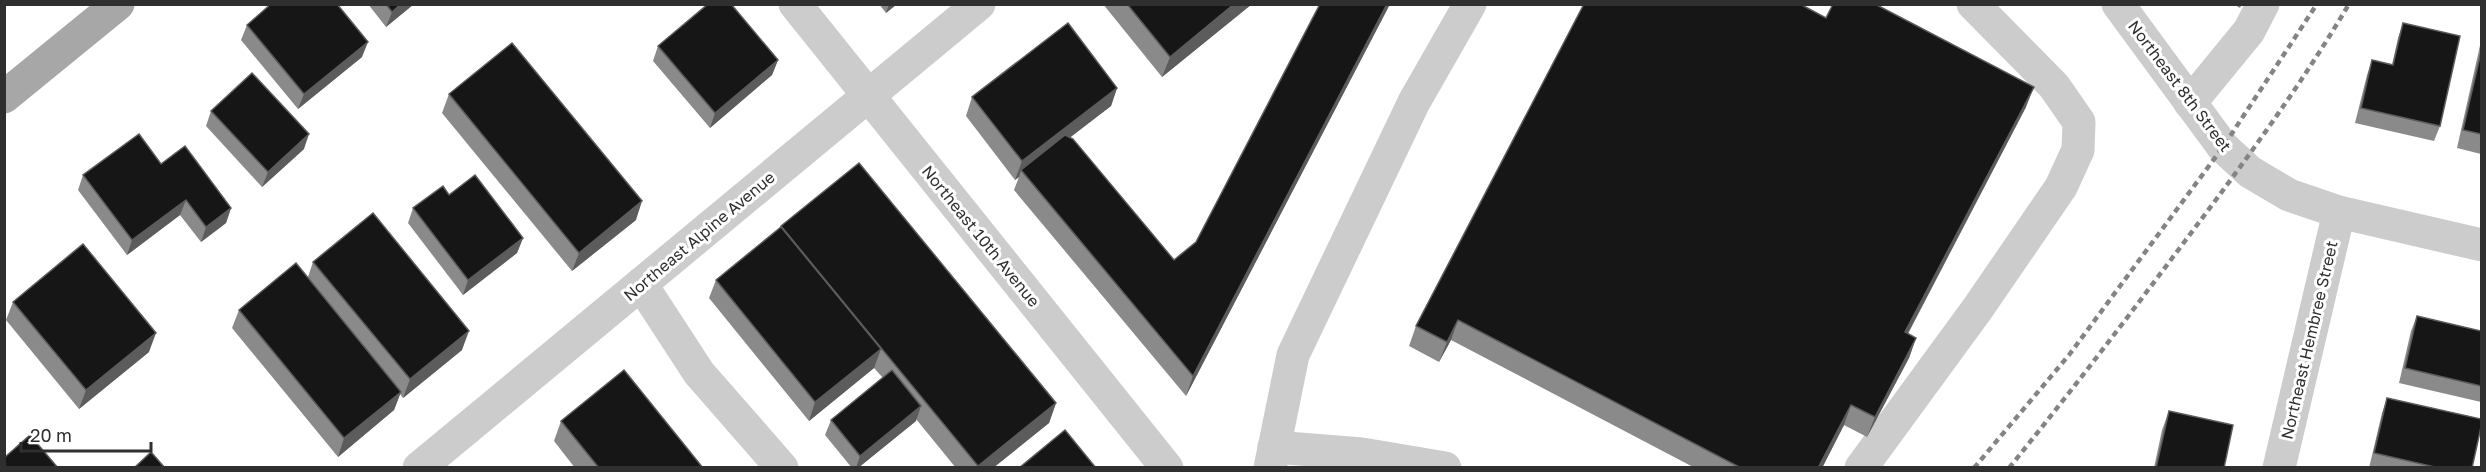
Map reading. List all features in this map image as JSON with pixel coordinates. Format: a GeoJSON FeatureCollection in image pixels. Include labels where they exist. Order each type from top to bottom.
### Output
{"type":"FeatureCollection","features":[{"type":"Feature","properties":{"kind":"main road"},"geometry":{"type":"LineString","coordinates":[[4,97],[118,4]]}},
{"type":"Feature","properties":{"kind":"street","name":"Northeast 10th Avenue"},"geometry":{"type":"LineString","coordinates":[[795,4],[1167,468]]}},
{"type":"Feature","properties":{"kind":"street","name":"Northeast Alpine Avenue"},"geometry":{"type":"LineString","coordinates":[[419,468],[979,4]]}},
{"type":"Feature","properties":{"kind":"street"},"geometry":{"type":"LineString","coordinates":[[1445,468],[1362,454],[1272,457],[1293,355],[1414,102],[1470,4]]}},
{"type":"Feature","properties":{"kind":"street"},"geometry":{"type":"LineString","coordinates":[[1861,468],[1978,308],[2061,187],[2078,150],[2079,122],[2054,86],[1973,4]]}},
{"type":"Feature","properties":{"kind":"street","name":"Northeast 8th Street"},"geometry":{"type":"LineString","coordinates":[[2118,4],[2223,147],[2250,172],[2289,195],[2339,212],[2481,245]]}},
{"type":"Feature","properties":{"kind":"street"},"geometry":{"type":"LineString","coordinates":[[2190,103],[2249,31],[2263,4]]}},
{"type":"Feature","properties":{"kind":"street","name":"Northeast Hembree Street"},"geometry":{"type":"LineString","coordinates":[[2279,468],[2339,212]]}},
{"type":"Feature","properties":{"kind":"street"},"geometry":{"type":"LineString","coordinates":[[641,284],[699,373],[782,468]]}},
{"type":"Feature","properties":{"kind":"building"},"geometry":{"type":"Polygon","coordinates":[[[271,4],[337,4],[368,42],[304,94],[247,25],[271,4]]]}},
{"type":"Feature","properties":{"kind":"building"},"geometry":{"type":"Polygon","coordinates":[[[386,4],[401,4],[392,12],[386,4]]]}},
{"type":"Feature","properties":{"kind":"building"},"geometry":{"type":"Polygon","coordinates":[[[708,4],[731,4],[778,60],[715,113],[658,46],[708,4]]]}},
{"type":"Feature","properties":{"kind":"building"},"geometry":{"type":"Polygon","coordinates":[[[1127,4],[1234,4],[1170,57],[1127,4]]]}},
{"type":"Feature","properties":{"kind":"building"},"geometry":{"type":"Polygon","coordinates":[[[1320,4],[1387,4],[1193,376],[1021,170],[1065,135],[1073,139],[1174,260],[1196,242],[1320,4]]]}},
{"type":"Feature","properties":{"kind":"building"},"geometry":{"type":"Polygon","coordinates":[[[1584,4],[1800,4],[1826,18],[1833,4],[1875,4],[2034,87],[1905,332],[1916,338],[1875,417],[1851,405],[1818,468],[1741,468],[1458,320],[1447,342],[1416,326],[1584,4]]]}},
{"type":"Feature","properties":{"kind":"building"},"geometry":{"type":"Polygon","coordinates":[[[1068,23],[1117,88],[1022,161],[972,97],[1068,23]]]}},
{"type":"Feature","properties":{"kind":"building"},"geometry":{"type":"Polygon","coordinates":[[[2403,23],[2460,36],[2440,126],[2361,108],[2372,60],[2393,65],[2403,23]]]}},
{"type":"Feature","properties":{"kind":"building"},"geometry":{"type":"Polygon","coordinates":[[[512,43],[642,201],[579,253],[449,94],[512,43]]]}},
{"type":"Feature","properties":{"kind":"building"},"geometry":{"type":"Polygon","coordinates":[[[2481,52],[2481,134],[2463,130],[2481,52]]]}},
{"type":"Feature","properties":{"kind":"building"},"geometry":{"type":"Polygon","coordinates":[[[252,73],[309,134],[268,172],[211,111],[252,73]]]}},
{"type":"Feature","properties":{"kind":"building"},"geometry":{"type":"Polygon","coordinates":[[[139,134],[161,164],[185,146],[231,208],[206,227],[186,200],[132,240],[83,175],[139,134]]]}},
{"type":"Feature","properties":{"kind":"building"},"geometry":{"type":"Polygon","coordinates":[[[859,163],[1056,403],[978,466],[781,226],[859,163]]]}},
{"type":"Feature","properties":{"kind":"building"},"geometry":{"type":"Polygon","coordinates":[[[475,175],[523,238],[468,280],[413,208],[443,186],[449,195],[475,175]]]}},
{"type":"Feature","properties":{"kind":"building"},"geometry":{"type":"Polygon","coordinates":[[[373,213],[469,331],[410,379],[313,262],[373,213]]]}},
{"type":"Feature","properties":{"kind":"building"},"geometry":{"type":"Polygon","coordinates":[[[781,227],[881,349],[815,402],[716,280],[781,227]]]}},
{"type":"Feature","properties":{"kind":"building"},"geometry":{"type":"Polygon","coordinates":[[[83,244],[156,333],[86,390],[13,302],[83,244]]]}},
{"type":"Feature","properties":{"kind":"building"},"geometry":{"type":"Polygon","coordinates":[[[296,263],[401,392],[344,438],[239,310],[296,263]]]}},
{"type":"Feature","properties":{"kind":"building"},"geometry":{"type":"Polygon","coordinates":[[[2417,316],[2481,331],[2481,386],[2405,368],[2417,316]]]}},
{"type":"Feature","properties":{"kind":"building"},"geometry":{"type":"Polygon","coordinates":[[[624,370],[703,468],[599,468],[561,421],[624,370]]]}},
{"type":"Feature","properties":{"kind":"building"},"geometry":{"type":"Polygon","coordinates":[[[892,370],[921,406],[860,456],[831,420],[892,370]]]}},
{"type":"Feature","properties":{"kind":"building"},"geometry":{"type":"Polygon","coordinates":[[[2387,398],[2481,419],[2472,468],[2439,468],[2374,453],[2387,398]]]}},
{"type":"Feature","properties":{"kind":"building"},"geometry":{"type":"Polygon","coordinates":[[[2169,411],[2233,425],[2224,468],[2156,468],[2169,411]]]}},
{"type":"Feature","properties":{"kind":"building"},"geometry":{"type":"Polygon","coordinates":[[[1065,430],[1096,468],[1019,468],[1065,430]]]}},
{"type":"Feature","properties":{"kind":"building"},"geometry":{"type":"Polygon","coordinates":[[[30,435],[58,468],[4,468],[4,458],[30,435]]]}},
{"type":"Feature","properties":{"kind":"building"},"geometry":{"type":"Polygon","coordinates":[[[151,452],[165,468],[134,468],[151,452]]]}},
{"type":"Feature","properties":{"kind":"railway"},"geometry":{"type":"LineString","coordinates":[[1974,468],[2069,355],[2223,147],[2317,4]]}},
{"type":"Feature","properties":{"kind":"railway"},"geometry":{"type":"LineString","coordinates":[[2009,468],[2228,183],[2291,95],[2349,4]]}}]}
